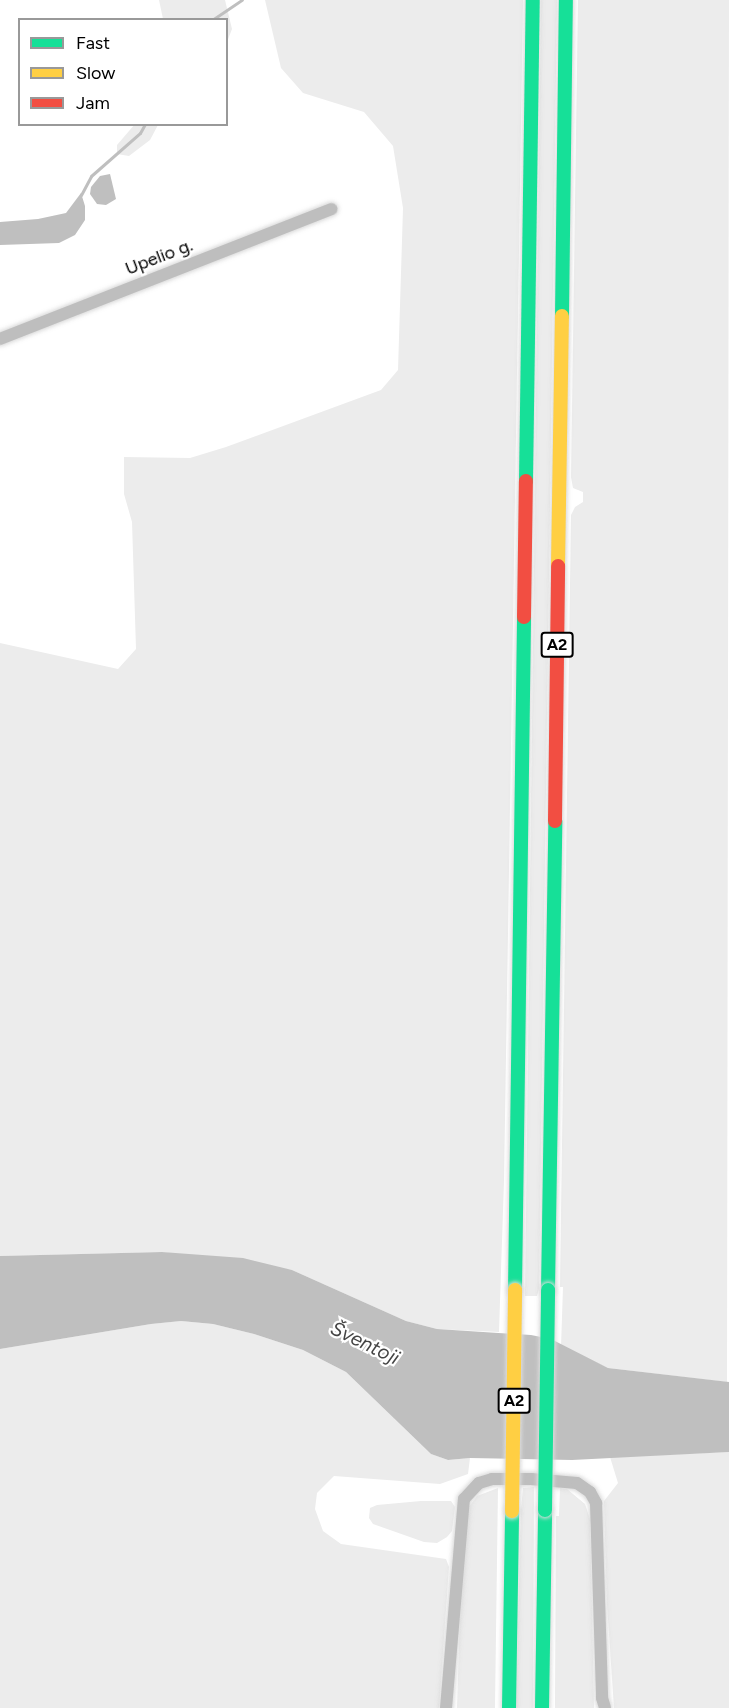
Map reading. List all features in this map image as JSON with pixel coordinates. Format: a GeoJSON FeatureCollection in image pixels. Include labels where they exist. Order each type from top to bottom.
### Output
{"type":"FeatureCollection","features":[{"type":"Feature","properties":{"kind":"highway","name":"A2"},"geometry":{"type":"LineString","coordinates":[[509,1708],[533,0]]}},
{"type":"Feature","properties":{"kind":"highway","name":"A2"},"geometry":{"type":"LineString","coordinates":[[542,1708],[566,0]]}},
{"type":"Feature","properties":{"kind":"highway"},"geometry":{"type":"LineString","coordinates":[[542,1675],[548,1708]]}},
{"type":"Feature","properties":{"kind":"street","name":"Upelio g."},"geometry":{"type":"LineString","coordinates":[[0,339],[331,209]]}},
{"type":"Feature","properties":{"kind":"street"},"geometry":{"type":"LineString","coordinates":[[446,1708],[449,1693],[460,1513],[464,1499],[479,1483],[492,1479],[531,1479],[577,1483],[590,1492],[596,1503],[603,1705]]}},
{"type":"Feature","properties":{"kind":"street"},"geometry":{"type":"LineString","coordinates":[[449,1693],[451,1708]]}},
{"type":"Feature","properties":{"kind":"shaded area"},"geometry":{"type":"Polygon","coordinates":[[[159,0],[225,0],[232,29],[228,39],[228,18],[163,18],[159,0]]]}},
{"type":"Feature","properties":{"kind":"shaded area"},"geometry":{"type":"Polygon","coordinates":[[[265,0],[523,0],[504,1180],[499,1332],[437,1329],[406,1321],[292,1270],[162,1252],[0,1256],[0,643],[118,669],[136,649],[132,522],[124,494],[124,457],[190,458],[226,447],[381,390],[398,370],[403,208],[393,146],[364,112],[303,93],[281,68],[265,0]]]}},
{"type":"Feature","properties":{"kind":"shaded area"},"geometry":{"type":"Polygon","coordinates":[[[541,0],[557,0],[539,1289],[537,1296],[525,1296],[541,0]]]}},
{"type":"Feature","properties":{"kind":"shaded area"},"geometry":{"type":"Polygon","coordinates":[[[578,0],[729,0],[727,1382],[608,1368],[561,1346],[571,515],[575,507],[583,502],[583,492],[573,488],[571,477],[578,0]]]}},
{"type":"Feature","properties":{"kind":"shaded area"},"geometry":{"type":"Polygon","coordinates":[[[133,126],[157,126],[150,140],[129,156],[117,154],[117,145],[133,126]]]}},
{"type":"Feature","properties":{"kind":"shaded area"},"geometry":{"type":"Polygon","coordinates":[[[181,1321],[213,1324],[303,1350],[346,1372],[431,1454],[448,1460],[470,1458],[468,1474],[440,1484],[334,1476],[317,1493],[315,1509],[323,1531],[341,1544],[446,1559],[449,1567],[439,1708],[0,1708],[0,1349],[181,1321]]]}},
{"type":"Feature","properties":{"kind":"shaded area"},"geometry":{"type":"Polygon","coordinates":[[[729,1452],[729,1708],[614,1708],[607,1604],[604,1501],[618,1483],[610,1457],[729,1452]]]}},
{"type":"Feature","properties":{"kind":"shaded area"},"geometry":{"type":"Polygon","coordinates":[[[534,1487],[533,1708],[516,1708],[521,1510],[523,1488],[534,1487]]]}},
{"type":"Feature","properties":{"kind":"shaded area"},"geometry":{"type":"Polygon","coordinates":[[[498,1488],[495,1708],[457,1708],[461,1584],[469,1507],[477,1496],[498,1488]]]}},
{"type":"Feature","properties":{"kind":"shaded area"},"geometry":{"type":"Polygon","coordinates":[[[560,1488],[567,1489],[585,1504],[590,1519],[594,1708],[555,1708],[556,1516],[559,1516],[560,1488]]]}},
{"type":"Feature","properties":{"kind":"shaded area"},"geometry":{"type":"Polygon","coordinates":[[[451,1501],[455,1507],[452,1531],[437,1543],[424,1542],[373,1524],[369,1518],[370,1508],[377,1505],[451,1501]]]}},
{"type":"Feature","properties":{"kind":"water"},"geometry":{"type":"Polygon","coordinates":[[[110,174],[116,199],[106,205],[97,204],[90,194],[91,187],[100,176],[110,174]]]}},
{"type":"Feature","properties":{"kind":"water"},"geometry":{"type":"Polygon","coordinates":[[[81,193],[85,206],[85,220],[75,235],[59,243],[0,245],[0,222],[38,219],[66,213],[81,193]]]}},
{"type":"Feature","properties":{"kind":"water","name":"Šventoji"},"geometry":{"type":"Polygon","coordinates":[[[162,1252],[243,1258],[292,1270],[406,1321],[437,1329],[531,1335],[551,1339],[608,1368],[729,1382],[729,1452],[572,1460],[470,1458],[448,1460],[431,1454],[346,1372],[303,1350],[213,1324],[181,1321],[151,1324],[0,1349],[0,1256],[162,1252]]]}},
{"type":"Feature","properties":{"kind":"waterway"},"geometry":{"type":"LineString","coordinates":[[215,18],[242,0]]}},
{"type":"Feature","properties":{"kind":"waterway"},"geometry":{"type":"LineString","coordinates":[[81,195],[91,176],[140,133],[144,126]]}},
{"type":"Feature","properties":{"kind":"traffic: fast"},"geometry":{"type":"LineString","coordinates":[[526,481],[533,0]]}},
{"type":"Feature","properties":{"kind":"traffic: fast"},"geometry":{"type":"LineString","coordinates":[[562,316],[566,0]]}},
{"type":"Feature","properties":{"kind":"traffic: fast"},"geometry":{"type":"LineString","coordinates":[[515,1290],[524,617]]}},
{"type":"Feature","properties":{"kind":"traffic: fast"},"geometry":{"type":"LineString","coordinates":[[548,1290],[555,821]]}},
{"type":"Feature","properties":{"kind":"traffic: fast"},"geometry":{"type":"LineString","coordinates":[[545,1510],[548,1290]]}},
{"type":"Feature","properties":{"kind":"traffic: fast"},"geometry":{"type":"LineString","coordinates":[[542,1708],[545,1510]]}},
{"type":"Feature","properties":{"kind":"traffic: fast"},"geometry":{"type":"LineString","coordinates":[[509,1708],[512,1511]]}},
{"type":"Feature","properties":{"kind":"traffic: slow"},"geometry":{"type":"LineString","coordinates":[[558,566],[562,316]]}},
{"type":"Feature","properties":{"kind":"traffic: slow"},"geometry":{"type":"LineString","coordinates":[[512,1511],[515,1290]]}},
{"type":"Feature","properties":{"kind":"traffic: jam"},"geometry":{"type":"LineString","coordinates":[[524,617],[526,481]]}},
{"type":"Feature","properties":{"kind":"traffic: jam"},"geometry":{"type":"LineString","coordinates":[[555,821],[558,566]]}}]}
